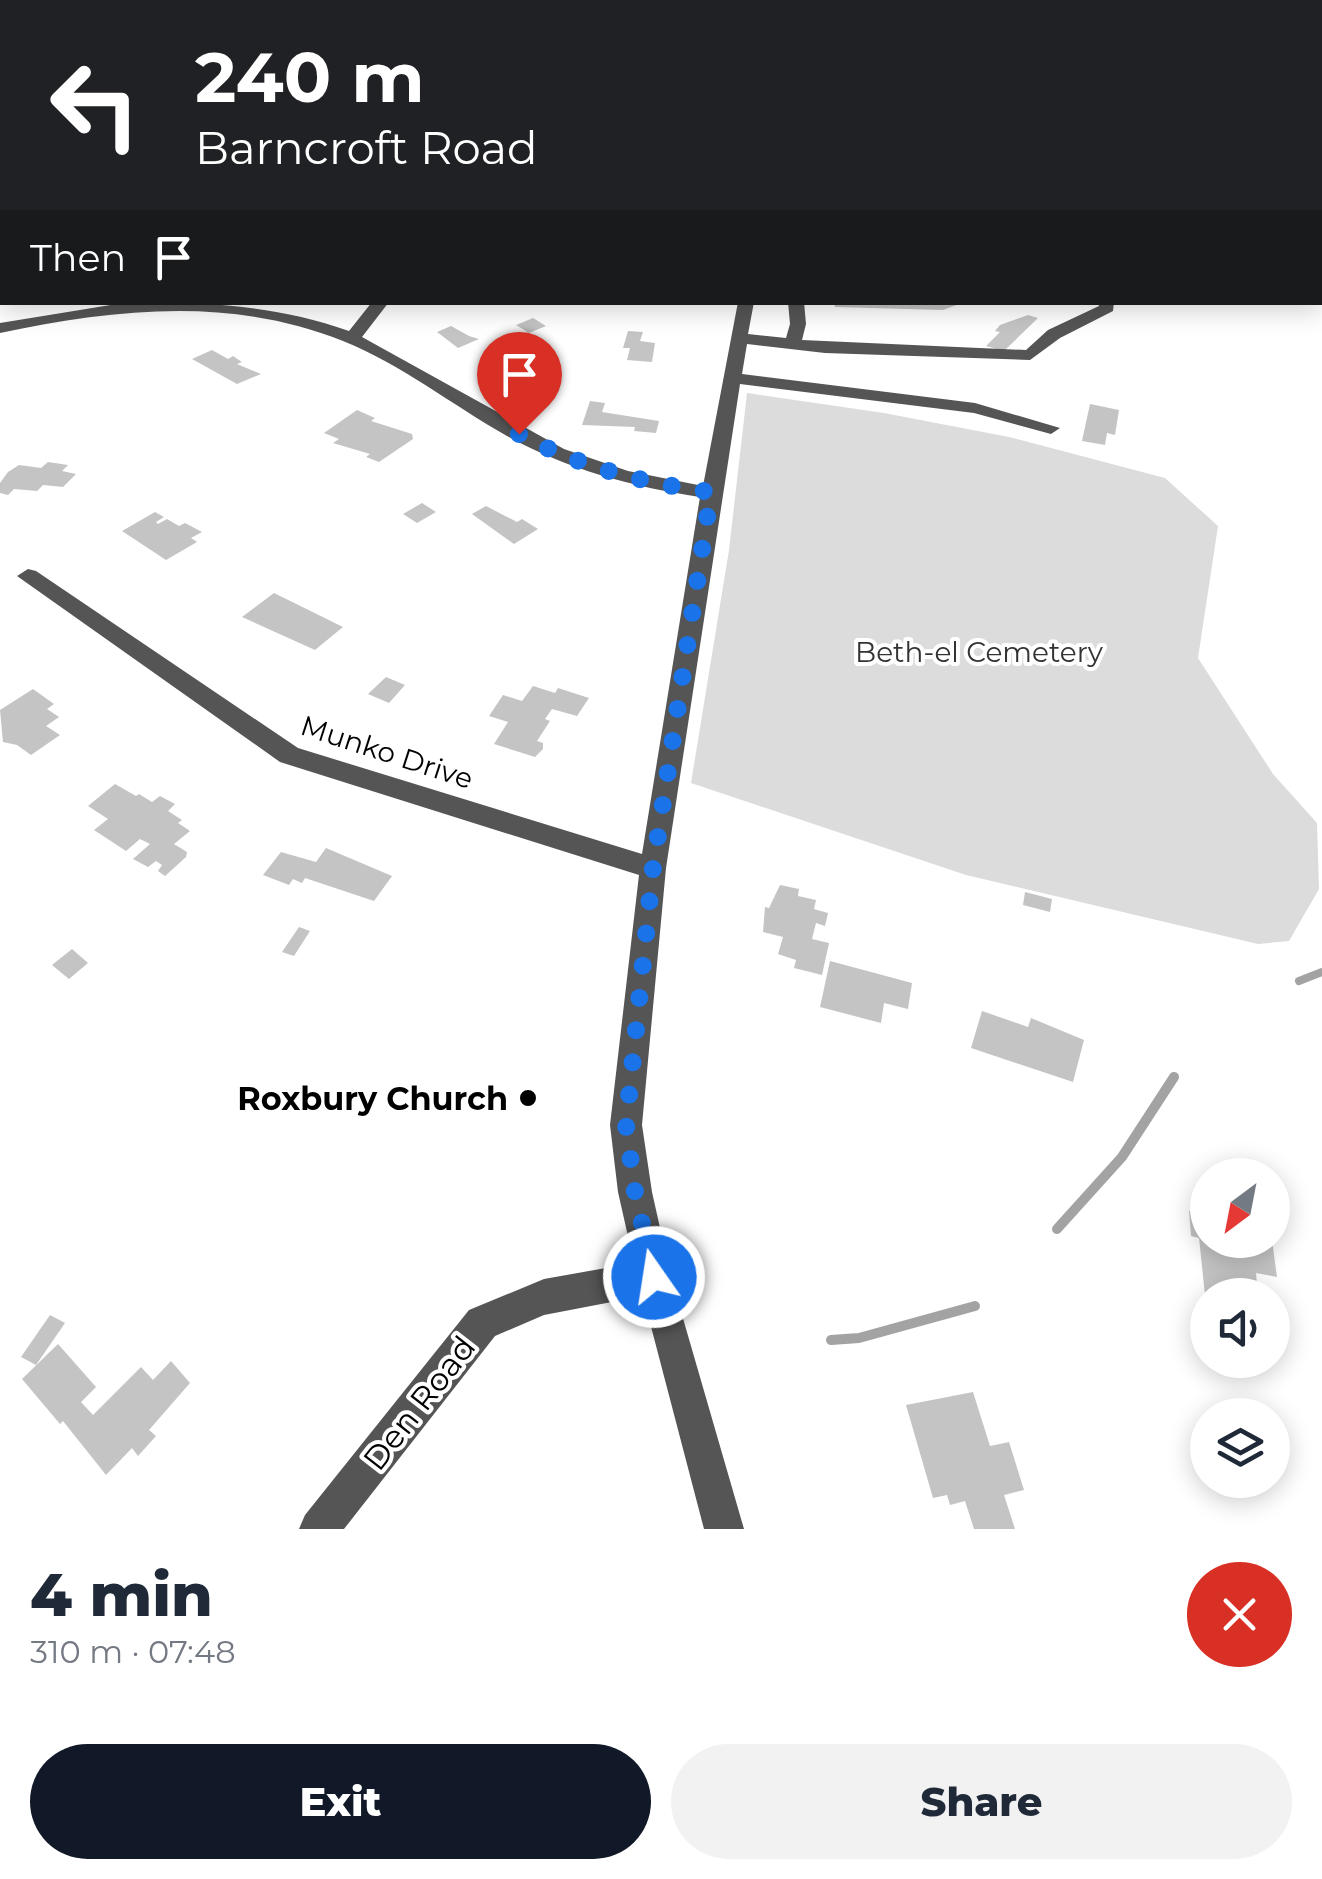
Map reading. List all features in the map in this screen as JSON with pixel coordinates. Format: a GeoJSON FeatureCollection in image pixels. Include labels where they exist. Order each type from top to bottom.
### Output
{"type":"FeatureCollection","features":[{"type":"Feature","properties":{"kind":"street"},"geometry":{"type":"LineString","coordinates":[[352,338],[380,305]]}},
{"type":"Feature","properties":{"kind":"street"},"geometry":{"type":"LineString","coordinates":[[724,1529],[654,1277],[635,1192],[626,1125],[653,868],[711,492],[745,305]]}},
{"type":"Feature","properties":{"kind":"street"},"geometry":{"type":"LineString","coordinates":[[793,342],[798,324],[796,305]]}},
{"type":"Feature","properties":{"kind":"street"},"geometry":{"type":"LineString","coordinates":[[739,338],[825,348],[1030,356],[1054,334],[1106,305]]}},
{"type":"Feature","properties":{"kind":"street"},"geometry":{"type":"LineString","coordinates":[[0,328],[60,308],[232,308],[294,320],[352,338],[538,445],[648,484],[711,492]]}},
{"type":"Feature","properties":{"kind":"street"},"geometry":{"type":"LineString","coordinates":[[732,378],[975,408],[1051,428]]}},
{"type":"Feature","properties":{"kind":"street","name":"Munko Drive"},"geometry":{"type":"LineString","coordinates":[[28,576],[289,755],[653,868]]}},
{"type":"Feature","properties":{"kind":"street","name":"Den Road"},"geometry":{"type":"LineString","coordinates":[[320,1529],[482,1323],[508,1307],[534,1298],[654,1277]]}},
{"type":"Feature","properties":{"kind":"green space","name":"Beth-el Cemetery"},"geometry":{"type":"Polygon","coordinates":[[[747,393],[1009,437],[1165,478],[1218,526],[1198,658],[1273,774],[1317,823],[1319,889],[1289,941],[1258,944],[966,875],[691,783],[729,550],[747,393]]]}},
{"type":"Feature","properties":{"kind":"building"},"geometry":{"type":"Polygon","coordinates":[[[835,305],[957,305],[943,310],[835,305]]]}},
{"type":"Feature","properties":{"kind":"building"},"geometry":{"type":"Polygon","coordinates":[[[1028,315],[1038,318],[1004,351],[986,346],[1000,332],[995,331],[1000,325],[1028,315]]]}},
{"type":"Feature","properties":{"kind":"building"},"geometry":{"type":"Polygon","coordinates":[[[533,318],[546,326],[529,333],[516,325],[533,318]]]}},
{"type":"Feature","properties":{"kind":"building"},"geometry":{"type":"Polygon","coordinates":[[[451,326],[479,339],[458,348],[437,332],[451,326]]]}},
{"type":"Feature","properties":{"kind":"building"},"geometry":{"type":"Polygon","coordinates":[[[628,331],[643,332],[640,341],[655,343],[652,362],[627,360],[630,348],[623,348],[628,331]]]}},
{"type":"Feature","properties":{"kind":"building"},"geometry":{"type":"Polygon","coordinates":[[[212,350],[228,359],[233,356],[242,362],[237,364],[261,374],[237,384],[192,359],[212,350]]]}},
{"type":"Feature","properties":{"kind":"building"},"geometry":{"type":"Polygon","coordinates":[[[590,401],[605,403],[602,412],[659,421],[656,433],[634,431],[635,427],[582,425],[590,401]]]}},
{"type":"Feature","properties":{"kind":"building"},"geometry":{"type":"Polygon","coordinates":[[[1090,404],[1119,410],[1115,435],[1107,433],[1105,445],[1082,441],[1090,404]]]}},
{"type":"Feature","properties":{"kind":"building"},"geometry":{"type":"Polygon","coordinates":[[[357,410],[375,418],[371,421],[412,434],[413,439],[379,462],[366,457],[370,454],[333,443],[339,439],[324,433],[357,410]]]}},
{"type":"Feature","properties":{"kind":"building"},"geometry":{"type":"Polygon","coordinates":[[[48,462],[68,465],[62,471],[76,474],[63,487],[43,485],[37,491],[14,489],[8,495],[0,493],[0,483],[8,472],[19,465],[41,468],[48,462]]]}},
{"type":"Feature","properties":{"kind":"building"},"geometry":{"type":"Polygon","coordinates":[[[422,503],[436,512],[417,523],[403,514],[422,503]]]}},
{"type":"Feature","properties":{"kind":"building"},"geometry":{"type":"Polygon","coordinates":[[[486,506],[538,529],[514,544],[472,514],[486,506]]]}},
{"type":"Feature","properties":{"kind":"building"},"geometry":{"type":"Polygon","coordinates":[[[155,512],[164,517],[158,524],[167,519],[202,532],[191,538],[197,542],[166,560],[122,531],[155,512]]]}},
{"type":"Feature","properties":{"kind":"building"},"geometry":{"type":"Polygon","coordinates":[[[274,593],[343,627],[315,650],[242,617],[274,593]]]}},
{"type":"Feature","properties":{"kind":"building"},"geometry":{"type":"Polygon","coordinates":[[[386,677],[405,685],[389,703],[368,694],[386,677]]]}},
{"type":"Feature","properties":{"kind":"building"},"geometry":{"type":"Polygon","coordinates":[[[533,686],[555,693],[558,688],[589,698],[577,716],[552,709],[545,719],[550,721],[537,741],[543,743],[543,749],[535,757],[494,744],[508,722],[489,716],[503,695],[522,701],[533,686]]]}},
{"type":"Feature","properties":{"kind":"building"},"geometry":{"type":"Polygon","coordinates":[[[33,689],[54,704],[47,709],[59,717],[46,726],[60,735],[31,755],[17,745],[3,742],[0,710],[33,689]]]}},
{"type":"Feature","properties":{"kind":"building"},"geometry":{"type":"Polygon","coordinates":[[[115,784],[152,802],[160,796],[175,804],[168,811],[190,831],[174,844],[187,852],[186,857],[165,876],[158,871],[162,865],[156,861],[148,867],[133,859],[150,844],[140,839],[126,851],[94,830],[108,819],[88,806],[115,784]]]}},
{"type":"Feature","properties":{"kind":"building"},"geometry":{"type":"Polygon","coordinates":[[[326,848],[392,876],[374,901],[305,878],[302,883],[293,879],[289,885],[263,875],[281,852],[316,862],[326,848]]]}},
{"type":"Feature","properties":{"kind":"building"},"geometry":{"type":"Polygon","coordinates":[[[780,885],[799,889],[798,896],[816,900],[814,909],[828,913],[825,926],[816,923],[812,939],[829,943],[822,975],[794,968],[796,960],[778,954],[783,937],[763,932],[765,907],[769,908],[780,885]]]}},
{"type":"Feature","properties":{"kind":"building"},"geometry":{"type":"Polygon","coordinates":[[[1025,892],[1052,899],[1050,912],[1023,905],[1025,892]]]}},
{"type":"Feature","properties":{"kind":"building"},"geometry":{"type":"Polygon","coordinates":[[[299,927],[310,931],[294,956],[282,952],[299,927]]]}},
{"type":"Feature","properties":{"kind":"building"},"geometry":{"type":"Polygon","coordinates":[[[72,949],[88,963],[69,979],[52,965],[72,949]]]}},
{"type":"Feature","properties":{"kind":"building"},"geometry":{"type":"Polygon","coordinates":[[[830,961],[912,983],[908,1009],[884,1003],[881,1023],[820,1007],[830,961]]]}},
{"type":"Feature","properties":{"kind":"building"},"geometry":{"type":"Polygon","coordinates":[[[982,1011],[1028,1027],[1031,1018],[1084,1040],[1073,1082],[971,1048],[982,1011]]]}},
{"type":"Feature","properties":{"kind":"building"},"geometry":{"type":"Polygon","coordinates":[[[1201,1258],[1274,1258],[1277,1277],[1256,1273],[1256,1278],[1203,1278],[1201,1258]]]}},
{"type":"Feature","properties":{"kind":"building"},"geometry":{"type":"Polygon","coordinates":[[[50,1315],[65,1323],[36,1365],[21,1357],[50,1315]]]}},
{"type":"Feature","properties":{"kind":"building"},"geometry":{"type":"Polygon","coordinates":[[[58,1344],[96,1387],[81,1402],[93,1415],[141,1367],[153,1380],[171,1361],[190,1383],[149,1430],[156,1436],[138,1456],[132,1448],[106,1475],[63,1421],[60,1424],[22,1379],[58,1344]]]}},
{"type":"Feature","properties":{"kind":"building"},"geometry":{"type":"Polygon","coordinates":[[[973,1392],[990,1446],[1009,1442],[1024,1490],[1004,1495],[1015,1529],[974,1529],[965,1501],[950,1505],[947,1495],[933,1498],[906,1405],[973,1392]]]}},
{"type":"Feature","properties":{"kind":"waterway"},"geometry":{"type":"LineString","coordinates":[[1299,981],[1322,972]]}},
{"type":"Feature","properties":{"kind":"waterway"},"geometry":{"type":"LineString","coordinates":[[1057,1229],[1122,1157],[1174,1077]]}},
{"type":"Feature","properties":{"kind":"waterway"},"geometry":{"type":"LineString","coordinates":[[831,1340],[859,1338],[975,1306]]}},
{"type":"Feature","properties":{"kind":"place","name":"Roxbury Church"},"geometry":{"type":"Point","coordinates":[528,1098]}},
{"type":"Feature","properties":{"kind":"route"},"geometry":{"type":"LineString","coordinates":[[519,434],[600,470],[648,484],[711,492],[653,868],[626,1125],[635,1192],[654,1277]]}}]}
